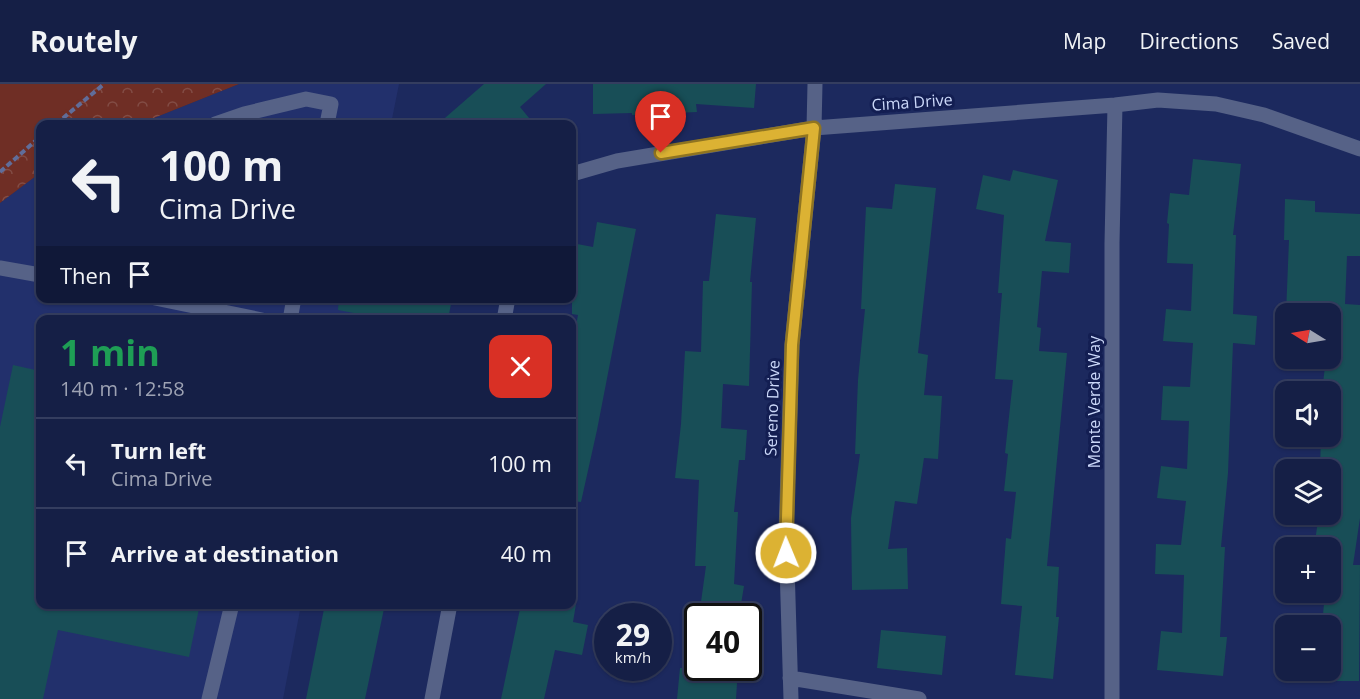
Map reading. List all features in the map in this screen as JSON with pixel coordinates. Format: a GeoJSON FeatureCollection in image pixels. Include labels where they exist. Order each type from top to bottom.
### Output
{"type":"FeatureCollection","features":[{"type":"Feature","properties":{"kind":"street","name":"Sereno Drive"},"geometry":{"type":"LineString","coordinates":[[791,699],[786,532],[792,345],[814,128],[815,84]]}},
{"type":"Feature","properties":{"kind":"street"},"geometry":{"type":"LineString","coordinates":[[227,120],[306,99],[331,104],[328,120]]}},
{"type":"Feature","properties":{"kind":"street","name":"Cima Drive"},"geometry":{"type":"LineString","coordinates":[[576,173],[617,161],[814,128],[1158,100],[1216,104],[1264,116],[1360,149]]}},
{"type":"Feature","properties":{"kind":"street","name":"Monte Verde Way"},"geometry":{"type":"LineString","coordinates":[[1112,699],[1112,243],[1115,105]]}},
{"type":"Feature","properties":{"kind":"street"},"geometry":{"type":"LineString","coordinates":[[0,268],[36,273]]}},
{"type":"Feature","properties":{"kind":"street"},"geometry":{"type":"LineString","coordinates":[[179,303],[238,315]]}},
{"type":"Feature","properties":{"kind":"street"},"geometry":{"type":"LineString","coordinates":[[209,699],[231,609]]}},
{"type":"Feature","properties":{"kind":"street"},"geometry":{"type":"LineString","coordinates":[[432,699],[449,609]]}},
{"type":"Feature","properties":{"kind":"street"},"geometry":{"type":"LineString","coordinates":[[790,678],[919,699]]}},
{"type":"Feature","properties":{"kind":"path"},"geometry":{"type":"LineString","coordinates":[[61,120],[104,84]]}},
{"type":"Feature","properties":{"kind":"path"},"geometry":{"type":"LineString","coordinates":[[0,172],[36,140]]}},
{"type":"Feature","properties":{"kind":"shaded area"},"geometry":{"type":"Polygon","coordinates":[[[239,84],[399,84],[392,120],[149,120],[239,84]]]}},
{"type":"Feature","properties":{"kind":"shaded area"},"geometry":{"type":"Polygon","coordinates":[[[36,176],[36,303],[357,303],[355,315],[36,315],[36,609],[300,609],[283,699],[0,699],[0,203],[36,176]]]}},
{"type":"Feature","properties":{"kind":"green space"},"geometry":{"type":"Polygon","coordinates":[[[0,84],[239,84],[149,120],[36,120],[36,176],[0,203],[0,84]]]}},
{"type":"Feature","properties":{"kind":"green space"},"geometry":{"type":"Polygon","coordinates":[[[0,84],[97,84],[54,120],[36,120],[36,135],[0,166],[0,84]]]}},
{"type":"Feature","properties":{"kind":"building"},"geometry":{"type":"Polygon","coordinates":[[[484,84],[546,84],[520,107],[531,120],[443,120],[484,84]]]}},
{"type":"Feature","properties":{"kind":"building"},"geometry":{"type":"Polygon","coordinates":[[[593,84],[756,84],[754,108],[696,104],[697,112],[632,115],[632,113],[593,114],[593,84]]]}},
{"type":"Feature","properties":{"kind":"building"},"geometry":{"type":"Polygon","coordinates":[[[1193,159],[1241,164],[1233,235],[1236,235],[1233,314],[1257,316],[1255,345],[1233,343],[1228,473],[1221,547],[1225,547],[1220,637],[1227,637],[1223,676],[1157,670],[1161,631],[1182,633],[1184,575],[1155,574],[1156,544],[1181,545],[1186,501],[1157,498],[1161,466],[1187,469],[1189,421],[1161,420],[1163,386],[1190,387],[1193,343],[1163,341],[1166,309],[1191,311],[1193,264],[1167,263],[1169,224],[1167,223],[1170,193],[1189,195],[1193,159]]]}},
{"type":"Feature","properties":{"kind":"building"},"geometry":{"type":"Polygon","coordinates":[[[1013,170],[1058,180],[1045,241],[1071,243],[1069,273],[1042,271],[1037,327],[1041,328],[1039,351],[1067,353],[1047,566],[1059,567],[1056,617],[1059,617],[1053,679],[1015,675],[1022,606],[1001,604],[1006,538],[1011,539],[1016,492],[1004,491],[1008,454],[1005,453],[1013,380],[995,379],[1002,293],[998,293],[1004,215],[976,209],[983,175],[1010,181],[1013,170]]]}},
{"type":"Feature","properties":{"kind":"building"},"geometry":{"type":"Polygon","coordinates":[[[895,184],[936,188],[918,353],[928,355],[924,395],[942,396],[938,459],[924,458],[917,504],[895,501],[888,549],[907,548],[908,589],[852,590],[851,518],[860,454],[855,454],[858,380],[865,309],[861,309],[866,207],[892,209],[895,184]]]}},
{"type":"Feature","properties":{"kind":"building"},"geometry":{"type":"Polygon","coordinates":[[[1285,199],[1315,201],[1315,212],[1360,214],[1360,256],[1347,256],[1345,304],[1360,305],[1360,518],[1353,565],[1360,565],[1359,681],[1341,681],[1341,615],[1323,615],[1324,603],[1341,603],[1341,537],[1316,537],[1317,525],[1341,525],[1341,459],[1320,459],[1321,447],[1341,447],[1341,381],[1323,381],[1325,369],[1341,369],[1341,303],[1286,303],[1289,240],[1284,240],[1285,199]]]}},
{"type":"Feature","properties":{"kind":"building"},"geometry":{"type":"Polygon","coordinates":[[[716,214],[756,218],[750,282],[752,282],[749,386],[723,384],[721,428],[747,430],[745,460],[739,460],[734,512],[738,512],[734,584],[744,586],[741,603],[701,603],[706,566],[695,566],[699,480],[675,478],[685,351],[701,352],[703,281],[709,281],[716,214]]]}},
{"type":"Feature","properties":{"kind":"building"},"geometry":{"type":"Polygon","coordinates":[[[597,222],[636,229],[581,502],[576,501],[576,326],[578,315],[572,314],[572,303],[576,303],[576,244],[593,247],[597,222]]]}},
{"type":"Feature","properties":{"kind":"building"},"geometry":{"type":"Polygon","coordinates":[[[339,303],[451,303],[449,315],[364,315],[338,310],[339,303]]]}},
{"type":"Feature","properties":{"kind":"building"},"geometry":{"type":"Polygon","coordinates":[[[13,365],[36,370],[36,609],[199,609],[189,657],[58,630],[43,699],[0,699],[0,427],[13,365]]]}},
{"type":"Feature","properties":{"kind":"building"},"geometry":{"type":"Polygon","coordinates":[[[324,609],[384,609],[365,699],[306,699],[324,609]]]}},
{"type":"Feature","properties":{"kind":"building"},"geometry":{"type":"Polygon","coordinates":[[[520,609],[575,609],[573,622],[588,625],[582,655],[555,650],[544,699],[501,699],[520,609]]]}},
{"type":"Feature","properties":{"kind":"building"},"geometry":{"type":"Polygon","coordinates":[[[881,630],[946,636],[942,675],[877,668],[881,630]]]}},
{"type":"Feature","properties":{"kind":"building"},"geometry":{"type":"Polygon","coordinates":[[[680,668],[684,668],[684,681],[737,681],[736,699],[677,699],[680,668]]]}},
{"type":"Feature","properties":{"kind":"route"},"geometry":{"type":"LineString","coordinates":[[661,153],[814,128],[792,345],[786,553]]}}]}
